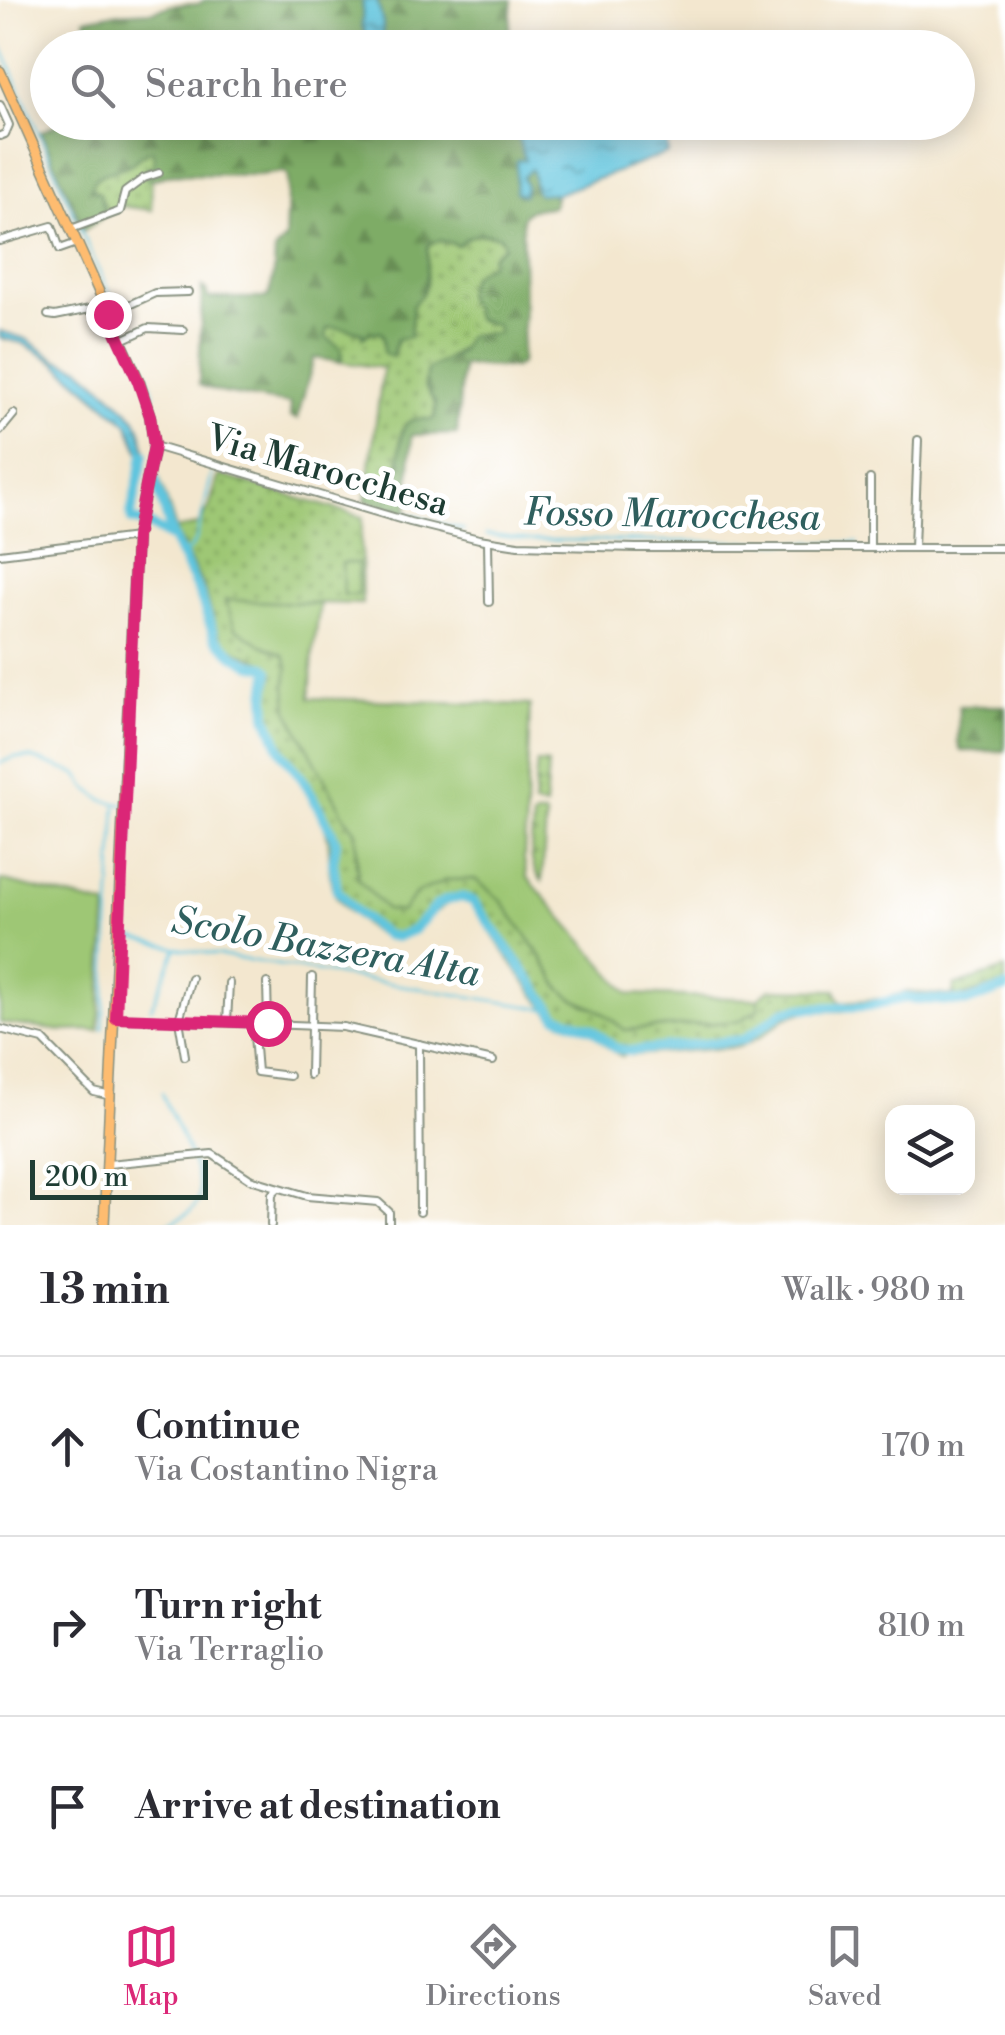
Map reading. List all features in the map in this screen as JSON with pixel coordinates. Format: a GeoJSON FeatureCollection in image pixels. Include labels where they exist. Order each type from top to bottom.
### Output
{"type":"FeatureCollection","features":[{"type":"Feature","properties":{"kind":"main road"},"geometry":{"type":"LineString","coordinates":[[0,71],[30,133]]}},
{"type":"Feature","properties":{"kind":"main road"},"geometry":{"type":"LineString","coordinates":[[34,140],[76,227],[74,244],[127,338],[154,446],[136,537],[104,1225]]}},
{"type":"Feature","properties":{"kind":"street"},"geometry":{"type":"LineString","coordinates":[[0,105],[9,126],[2,135]]}},
{"type":"Feature","properties":{"kind":"street"},"geometry":{"type":"LineString","coordinates":[[76,227],[120,211],[125,192],[144,178],[160,173]]}},
{"type":"Feature","properties":{"kind":"street"},"geometry":{"type":"LineString","coordinates":[[0,240],[52,226],[60,250],[74,244]]}},
{"type":"Feature","properties":{"kind":"street"},"geometry":{"type":"LineString","coordinates":[[48,314],[112,310],[155,293],[188,292]]}},
{"type":"Feature","properties":{"kind":"street"},"geometry":{"type":"LineString","coordinates":[[127,338],[148,328],[183,330]]}},
{"type":"Feature","properties":{"kind":"street"},"geometry":{"type":"LineString","coordinates":[[0,432],[14,414]]}},
{"type":"Feature","properties":{"kind":"street"},"geometry":{"type":"LineString","coordinates":[[914,548],[918,440]]}},
{"type":"Feature","properties":{"kind":"street","name":"Via Marocchesa"},"geometry":{"type":"LineString","coordinates":[[154,446],[488,541],[557,547],[1005,548]]}},
{"type":"Feature","properties":{"kind":"street"},"geometry":{"type":"LineString","coordinates":[[870,480],[870,547]]}},
{"type":"Feature","properties":{"kind":"street"},"geometry":{"type":"LineString","coordinates":[[467,536],[469,526]]}},
{"type":"Feature","properties":{"kind":"street"},"geometry":{"type":"LineString","coordinates":[[0,554],[136,537]]}},
{"type":"Feature","properties":{"kind":"street","name":"Via Marocchesa"},"geometry":{"type":"LineString","coordinates":[[488,541],[489,602]]}},
{"type":"Feature","properties":{"kind":"street"},"geometry":{"type":"LineString","coordinates":[[310,1075],[312,977]]}},
{"type":"Feature","properties":{"kind":"street"},"geometry":{"type":"LineString","coordinates":[[185,1056],[179,1020],[191,978]]}},
{"type":"Feature","properties":{"kind":"street"},"geometry":{"type":"LineString","coordinates":[[267,983],[268,1023]]}},
{"type":"Feature","properties":{"kind":"street"},"geometry":{"type":"LineString","coordinates":[[227,1022],[229,984]]}},
{"type":"Feature","properties":{"kind":"street"},"geometry":{"type":"LineString","coordinates":[[116,1018],[343,1027],[492,1061]]}},
{"type":"Feature","properties":{"kind":"street"},"geometry":{"type":"LineString","coordinates":[[253,1022],[257,1072],[290,1076]]}},
{"type":"Feature","properties":{"kind":"street"},"geometry":{"type":"LineString","coordinates":[[0,1029],[43,1040],[94,1092],[112,1096]]}},
{"type":"Feature","properties":{"kind":"street"},"geometry":{"type":"LineString","coordinates":[[419,1044],[420,1212]]}},
{"type":"Feature","properties":{"kind":"street"},"geometry":{"type":"LineString","coordinates":[[108,1164],[212,1154],[250,1179],[278,1188],[307,1196],[378,1202],[389,1212],[389,1225]]}},
{"type":"Feature","properties":{"kind":"street"},"geometry":{"type":"LineString","coordinates":[[271,1225],[272,1194],[278,1188]]}},
{"type":"Feature","properties":{"kind":"green space"},"geometry":{"type":"Polygon","coordinates":[[[205,0],[363,0],[364,30],[88,30],[85,19],[205,0]]]}},
{"type":"Feature","properties":{"kind":"green space"},"geometry":{"type":"Polygon","coordinates":[[[377,0],[512,0],[509,30],[383,30],[377,0]]]}},
{"type":"Feature","properties":{"kind":"green space"},"geometry":{"type":"Polygon","coordinates":[[[45,140],[519,140],[526,161],[521,161],[519,195],[526,191],[524,176],[531,169],[555,197],[553,206],[530,210],[522,219],[521,363],[514,368],[462,365],[457,434],[412,435],[407,514],[365,501],[369,474],[385,496],[392,498],[404,426],[410,421],[435,417],[435,403],[425,387],[427,370],[460,351],[470,335],[498,333],[496,325],[476,319],[466,299],[472,277],[490,264],[492,255],[504,246],[502,238],[478,234],[458,246],[439,241],[428,246],[426,285],[413,305],[410,337],[397,339],[392,357],[384,353],[380,332],[363,338],[360,332],[327,328],[326,337],[341,348],[341,362],[314,358],[297,419],[290,417],[291,404],[199,385],[202,287],[208,298],[269,295],[275,250],[285,240],[288,175],[173,174],[151,180],[146,178],[147,169],[154,164],[152,150],[97,178],[92,189],[100,193],[106,215],[84,230],[45,140]]]}},
{"type":"Feature","properties":{"kind":"green space"},"geometry":{"type":"Polygon","coordinates":[[[152,150],[154,157],[146,178],[151,180],[152,210],[121,206],[106,215],[101,198],[91,185],[152,150]]]}},
{"type":"Feature","properties":{"kind":"green space"},"geometry":{"type":"Polygon","coordinates":[[[468,235],[497,236],[504,242],[490,264],[468,284],[476,319],[496,325],[498,333],[479,334],[426,374],[425,387],[435,403],[435,417],[422,418],[401,437],[399,472],[392,499],[388,499],[369,474],[383,368],[341,362],[342,354],[325,332],[331,326],[367,335],[380,332],[394,352],[397,339],[410,337],[413,305],[426,285],[428,246],[445,241],[458,246],[468,235]]]}},
{"type":"Feature","properties":{"kind":"green space"},"geometry":{"type":"Polygon","coordinates":[[[219,475],[363,517],[362,604],[227,601],[262,645],[284,654],[288,666],[286,686],[345,817],[356,832],[356,865],[401,911],[417,893],[446,879],[475,879],[501,900],[561,989],[601,1011],[625,1030],[739,1021],[758,1009],[757,999],[770,989],[836,990],[840,1002],[879,999],[843,1011],[807,1011],[787,1017],[738,1047],[631,1055],[629,1052],[622,1056],[588,1030],[560,1021],[550,1013],[470,903],[450,902],[402,938],[385,938],[365,925],[334,892],[327,833],[278,739],[269,703],[273,671],[221,638],[203,587],[177,534],[166,507],[159,478],[176,529],[198,525],[209,508],[219,475]]]}},
{"type":"Feature","properties":{"kind":"green space"},"geometry":{"type":"Polygon","coordinates":[[[342,563],[358,563],[358,595],[343,595],[342,563]]]}},
{"type":"Feature","properties":{"kind":"green space"},"geometry":{"type":"Polygon","coordinates":[[[225,600],[320,604],[310,698],[530,705],[524,859],[527,877],[629,994],[757,999],[759,1009],[739,1021],[625,1030],[601,1011],[561,989],[501,900],[475,879],[446,880],[417,893],[401,912],[387,910],[358,879],[356,832],[288,710],[288,666],[284,655],[235,628],[225,600]]]}},
{"type":"Feature","properties":{"kind":"green space"},"geometry":{"type":"Polygon","coordinates":[[[959,706],[1005,706],[1005,751],[961,751],[959,706]]]}},
{"type":"Feature","properties":{"kind":"green space"},"geometry":{"type":"Polygon","coordinates":[[[537,763],[548,764],[545,807],[534,805],[535,785],[540,785],[535,784],[537,763]]]}},
{"type":"Feature","properties":{"kind":"green space"},"geometry":{"type":"Polygon","coordinates":[[[536,815],[546,818],[542,881],[532,859],[536,815]]]}},
{"type":"Feature","properties":{"kind":"green space"},"geometry":{"type":"Polygon","coordinates":[[[0,880],[107,906],[99,1030],[63,1031],[0,1023],[0,880]]]}},
{"type":"Feature","properties":{"kind":"green space"},"geometry":{"type":"Polygon","coordinates":[[[1005,969],[1005,984],[955,999],[911,994],[888,997],[907,992],[953,996],[954,986],[1005,969]]]}},
{"type":"Feature","properties":{"kind":"water"},"geometry":{"type":"Polygon","coordinates":[[[363,0],[377,0],[383,30],[364,30],[363,0]]]}},
{"type":"Feature","properties":{"kind":"water"},"geometry":{"type":"Polygon","coordinates":[[[519,140],[666,140],[668,153],[554,195],[538,194],[531,169],[522,178],[526,186],[523,195],[515,192],[517,160],[525,160],[519,140]]]}},
{"type":"Feature","properties":{"kind":"water"},"geometry":{"type":"Polygon","coordinates":[[[0,331],[26,339],[57,360],[81,368],[111,394],[140,428],[147,455],[144,469],[128,424],[56,363],[22,343],[0,338],[0,331]]]}},
{"type":"Feature","properties":{"kind":"waterway"},"geometry":{"type":"LineString","coordinates":[[0,43],[30,113]]}},
{"type":"Feature","properties":{"kind":"waterway"},"geometry":{"type":"LineString","coordinates":[[41,140],[116,307]]}},
{"type":"Feature","properties":{"kind":"waterway"},"geometry":{"type":"LineString","coordinates":[[119,314],[154,395]]}},
{"type":"Feature","properties":{"kind":"waterway"},"geometry":{"type":"LineString","coordinates":[[144,454],[132,520],[173,538]]}},
{"type":"Feature","properties":{"kind":"waterway"},"geometry":{"type":"LineString","coordinates":[[182,554],[196,540],[212,474]]}},
{"type":"Feature","properties":{"kind":"waterway"},"geometry":{"type":"LineString","coordinates":[[155,479],[173,538],[215,638],[235,656],[269,671],[267,716],[281,751],[304,781],[332,832],[336,843],[333,862],[337,890],[356,912],[385,935],[396,937],[413,930],[446,900],[462,897],[473,901],[557,1016],[591,1028],[615,1048],[630,1051],[743,1040],[783,1012],[799,1008],[867,1006],[904,998],[967,1002],[1005,988]]}},
{"type":"Feature","properties":{"kind":"waterway","name":"Fosso Marocchesa"},"geometry":{"type":"LineString","coordinates":[[407,514],[464,530]]}},
{"type":"Feature","properties":{"kind":"waterway","name":"Fosso Marocchesa"},"geometry":{"type":"LineString","coordinates":[[486,535],[528,540],[857,543]]}},
{"type":"Feature","properties":{"kind":"waterway","name":"Scolo Bazzera Alta"},"geometry":{"type":"LineString","coordinates":[[0,763],[15,757],[32,758],[77,774],[103,800],[133,807],[126,931],[130,937],[551,1010]]}},
{"type":"Feature","properties":{"kind":"waterway"},"geometry":{"type":"LineString","coordinates":[[103,1029],[116,806]]}},
{"type":"Feature","properties":{"kind":"waterway"},"geometry":{"type":"LineString","coordinates":[[151,1008],[176,949]]}},
{"type":"Feature","properties":{"kind":"waterway"},"geometry":{"type":"LineString","coordinates":[[162,1093],[192,1160],[199,1187],[194,1207],[164,1225]]}},
{"type":"Feature","properties":{"kind":"route"},"geometry":{"type":"LineString","coordinates":[[108,314],[138,381],[150,416],[154,446],[136,537],[116,1018],[268,1023]]}}]}
